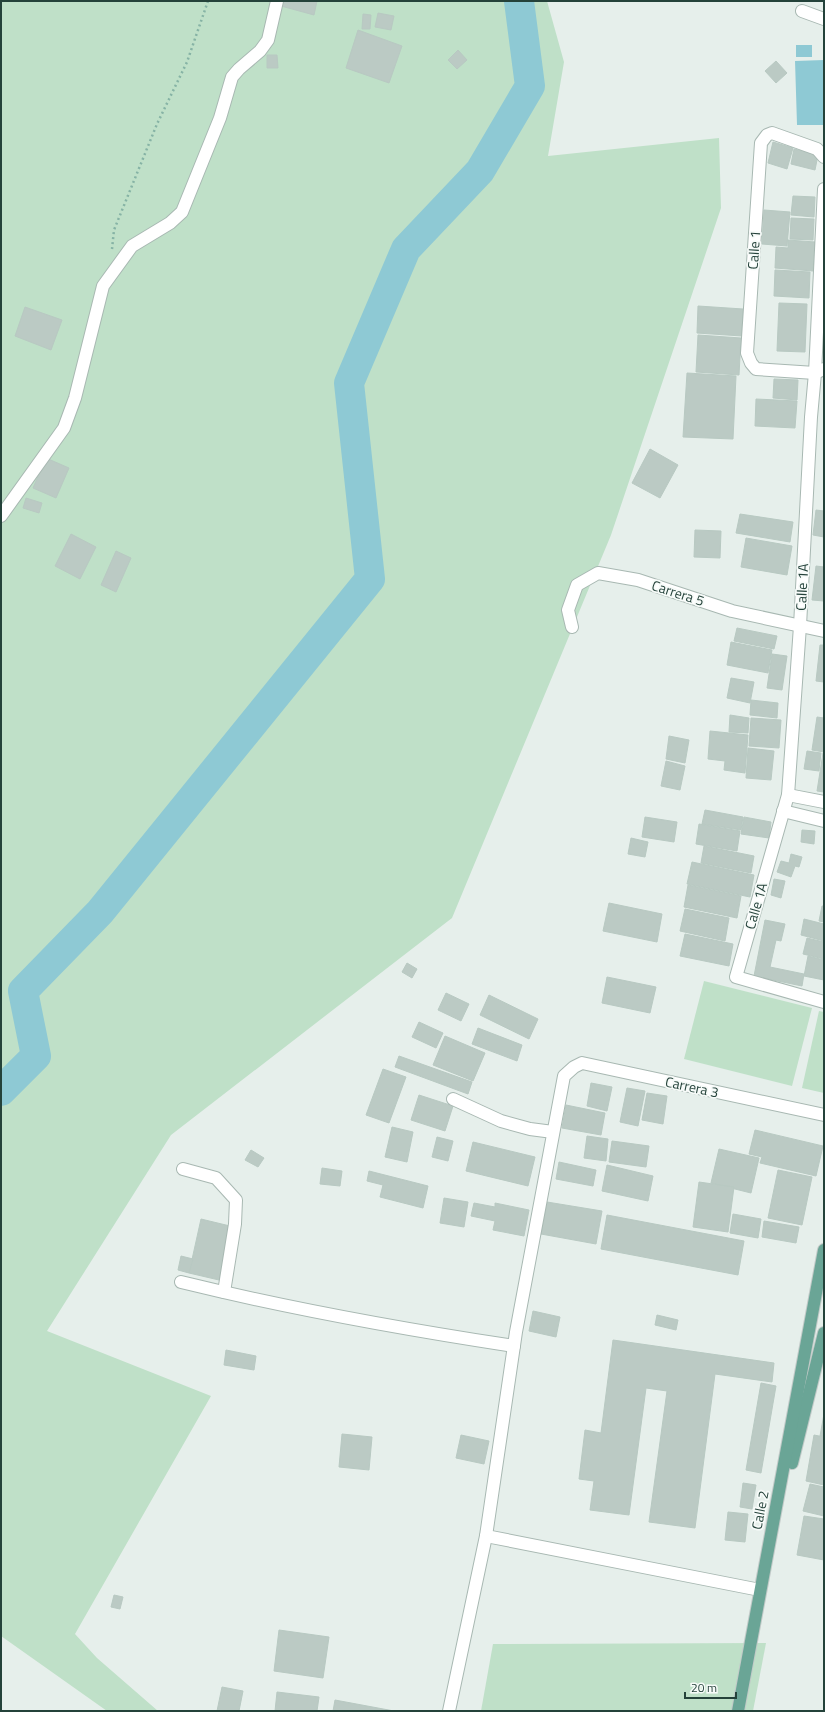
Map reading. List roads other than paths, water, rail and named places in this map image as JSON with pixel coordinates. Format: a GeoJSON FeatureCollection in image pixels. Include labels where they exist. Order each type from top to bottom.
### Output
{"type":"FeatureCollection","features":[{"type":"Feature","properties":{"kind":"main road","name":"Calle 2"},"geometry":{"type":"LineString","coordinates":[[767,1552],[824,1250]]}},
{"type":"Feature","properties":{"kind":"main road","name":"Calle 2"},"geometry":{"type":"LineString","coordinates":[[767,1552],[778,1523],[821,1356],[824,1333]]}},
{"type":"Feature","properties":{"kind":"main road"},"geometry":{"type":"LineString","coordinates":[[738,1711],[767,1552]]}},
{"type":"Feature","properties":{"kind":"street"},"geometry":{"type":"LineString","coordinates":[[1,516],[64,428],[75,398],[103,286],[132,246],[170,223],[182,212],[220,118],[232,77],[260,51],[268,40],[276,1]]}},
{"type":"Feature","properties":{"kind":"street"},"geometry":{"type":"LineString","coordinates":[[802,11],[824,19]]}},
{"type":"Feature","properties":{"kind":"street","name":"Calle 1"},"geometry":{"type":"LineString","coordinates":[[820,371],[756,369],[751,363],[747,353],[762,143],[767,135],[772,133],[817,150],[824,157]]}},
{"type":"Feature","properties":{"kind":"street","name":"Calle 1A"},"geometry":{"type":"LineString","coordinates":[[824,189],[820,371],[811,417],[800,626],[788,795],[736,977],[824,1002]]}},
{"type":"Feature","properties":{"kind":"street","name":"Carrera 5"},"geometry":{"type":"LineString","coordinates":[[572,627],[568,610],[577,585],[598,573],[638,580],[732,611],[824,631]]}},
{"type":"Feature","properties":{"kind":"street"},"geometry":{"type":"LineString","coordinates":[[788,795],[824,802]]}},
{"type":"Feature","properties":{"kind":"street"},"geometry":{"type":"LineString","coordinates":[[783,811],[824,820]]}},
{"type":"Feature","properties":{"kind":"street","name":"Carrera 3"},"geometry":{"type":"LineString","coordinates":[[553,1132],[564,1076],[574,1067],[582,1063],[824,1115]]}},
{"type":"Feature","properties":{"kind":"street"},"geometry":{"type":"LineString","coordinates":[[449,1711],[486,1536],[514,1346],[553,1132],[530,1129],[501,1121],[453,1099]]}},
{"type":"Feature","properties":{"kind":"street"},"geometry":{"type":"LineString","coordinates":[[183,1169],[216,1178],[236,1200],[235,1224],[224,1292]]}},
{"type":"Feature","properties":{"kind":"street"},"geometry":{"type":"LineString","coordinates":[[181,1282],[412,1330],[514,1346]]}},
{"type":"Feature","properties":{"kind":"street"},"geometry":{"type":"LineString","coordinates":[[805,1352],[821,1356]]}},
{"type":"Feature","properties":{"kind":"street"},"geometry":{"type":"LineString","coordinates":[[486,1536],[760,1590]]}},
{"type":"Feature","properties":{"kind":"water"},"geometry":{"type":"Polygon","coordinates":[[[796,45],[812,45],[812,57],[796,57],[796,45]]]}},
{"type":"Feature","properties":{"kind":"water"},"geometry":{"type":"Polygon","coordinates":[[[824,60],[824,125],[797,125],[795,61],[824,60]]]}},
{"type":"Feature","properties":{"kind":"waterway"},"geometry":{"type":"LineString","coordinates":[[1,1091],[36,1056],[23,991],[100,912],[370,579],[349,383],[406,249],[480,171],[530,86],[519,1]]}}]}
